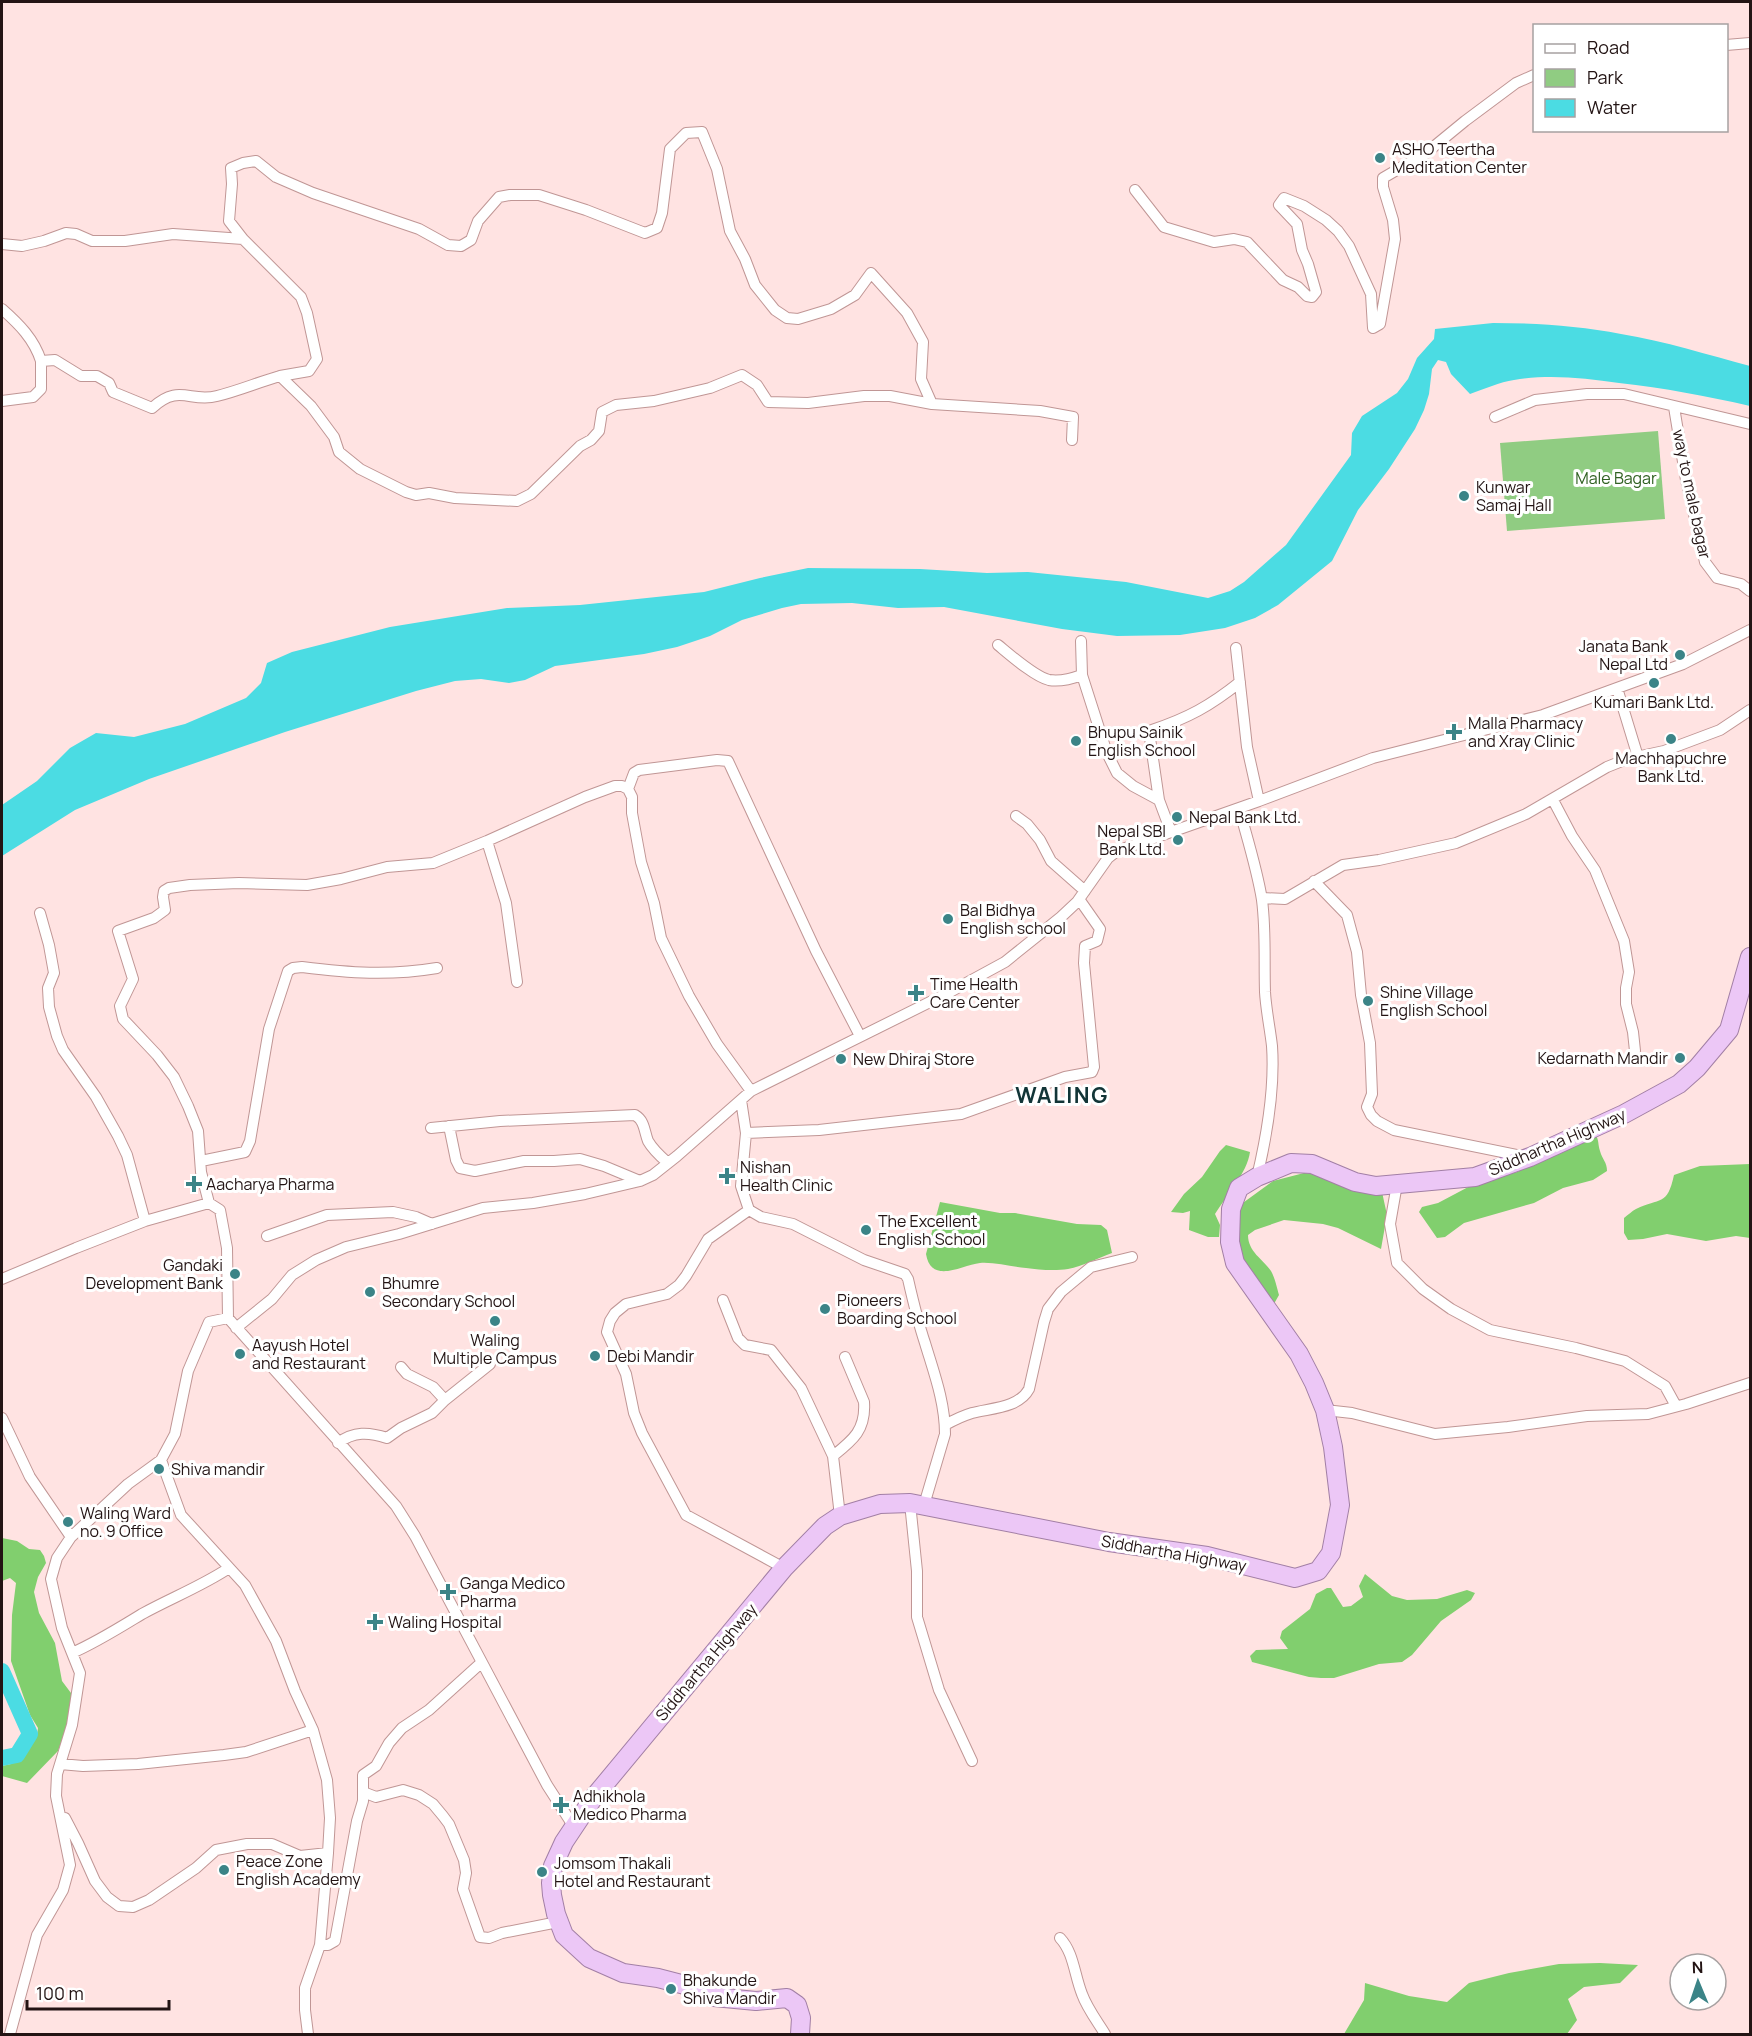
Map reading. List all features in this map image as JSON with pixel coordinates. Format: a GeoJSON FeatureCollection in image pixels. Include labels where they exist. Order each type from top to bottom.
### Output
{"type":"FeatureCollection","features":[{"type":"Feature","properties":{"kind":"highway","name":"Siddhartha Highway"},"geometry":{"type":"LineString","coordinates":[[800,2034],[801,2018],[797,2005],[787,1998],[756,2001],[714,1997],[685,1985],[623,1972],[588,1958],[564,1935],[558,1922],[551,1883],[553,1866],[564,1842],[594,1797],[784,1568],[825,1526],[840,1516],[880,1504],[917,1504],[1109,1542],[1207,1556],[1295,1578],[1318,1571],[1331,1553],[1340,1505],[1333,1447],[1324,1410],[1314,1383],[1299,1354],[1235,1263],[1230,1242],[1231,1209],[1239,1188],[1257,1177],[1291,1163],[1312,1164],[1355,1182],[1376,1186],[1475,1177],[1530,1157],[1624,1114],[1679,1084],[1719,1044],[1729,1030],[1750,957]]}},
{"type":"Feature","properties":{"kind":"street"},"geometry":{"type":"LineString","coordinates":[[1728,45],[1750,43]]}},
{"type":"Feature","properties":{"kind":"street"},"geometry":{"type":"LineString","coordinates":[[1135,190],[1164,227],[1214,242],[1227,239],[1247,242],[1283,280],[1312,297],[1316,292],[1302,250],[1297,224],[1279,205],[1284,198],[1304,206],[1338,231],[1349,246],[1371,294],[1373,328],[1380,324],[1395,239],[1393,220],[1383,188],[1383,177],[1426,153],[1516,83],[1533,75]]}},
{"type":"Feature","properties":{"kind":"street"},"geometry":{"type":"LineString","coordinates":[[41,361],[55,360],[81,376],[97,376],[109,383],[113,392],[152,408],[164,397],[180,395],[215,397],[280,376],[309,371],[317,359],[307,313],[301,297],[243,239],[229,221],[231,168],[243,163],[256,161],[276,177],[313,193],[419,229],[448,245],[461,246],[471,240],[478,221],[499,197],[510,195],[539,195],[645,232],[657,228],[662,213],[670,149],[686,133],[702,132],[717,169],[730,231],[745,259],[755,285],[775,310],[787,318],[798,320],[831,309],[855,296],[871,273],[907,313],[923,342],[921,379],[932,404]]}},
{"type":"Feature","properties":{"kind":"street"},"geometry":{"type":"LineString","coordinates":[[2,244],[22,246],[66,233],[76,234],[92,241],[125,241],[173,234],[243,239]]}},
{"type":"Feature","properties":{"kind":"street"},"geometry":{"type":"LineString","coordinates":[[2,309],[20,326],[36,347],[41,361],[41,389],[33,397],[2,401]]}},
{"type":"Feature","properties":{"kind":"street"},"geometry":{"type":"LineString","coordinates":[[280,376],[311,406],[334,437],[339,452],[360,469],[416,495],[429,493],[455,498],[517,501],[531,494],[580,446],[591,440],[599,431],[602,412],[616,405],[654,400],[710,388],[742,375],[757,385],[768,402],[808,403],[881,396],[932,404],[1040,411],[1073,417],[1072,440]]}},
{"type":"Feature","properties":{"kind":"street"},"geometry":{"type":"LineString","coordinates":[[1495,417],[1534,400],[1587,394],[1624,394],[1750,424]]}},
{"type":"Feature","properties":{"kind":"street","name":"way to male bagar"},"geometry":{"type":"LineString","coordinates":[[1674,406],[1686,480],[1705,562],[1717,578],[1741,584],[1750,591]]}},
{"type":"Feature","properties":{"kind":"street"},"geometry":{"type":"LineString","coordinates":[[236,1328],[272,1299],[292,1275],[316,1260],[346,1247],[399,1234],[483,1208],[533,1203],[596,1192],[640,1181],[653,1175],[752,1091],[1005,962],[1061,917],[1082,895],[1112,854],[1373,758],[1543,715],[1683,664],[1750,630]]}},
{"type":"Feature","properties":{"kind":"street"},"geometry":{"type":"LineString","coordinates":[[1081,641],[1082,675],[1103,742],[1117,773],[1133,786],[1158,800]]}},
{"type":"Feature","properties":{"kind":"street"},"geometry":{"type":"LineString","coordinates":[[998,645],[1026,667],[1048,680],[1066,680],[1082,675]]}},
{"type":"Feature","properties":{"kind":"street"},"geometry":{"type":"LineString","coordinates":[[1236,648],[1247,747],[1259,801]]}},
{"type":"Feature","properties":{"kind":"street"},"geometry":{"type":"LineString","coordinates":[[1171,832],[1158,800],[1150,738],[1152,730],[1174,723],[1210,705],[1240,682]]}},
{"type":"Feature","properties":{"kind":"street"},"geometry":{"type":"LineString","coordinates":[[1617,688],[1638,757]]}},
{"type":"Feature","properties":{"kind":"street"},"geometry":{"type":"LineString","coordinates":[[1262,898],[1285,899],[1343,865],[1379,860],[1456,843],[1526,814],[1607,767],[1664,751],[1719,730],[1750,710]]}},
{"type":"Feature","properties":{"kind":"street"},"geometry":{"type":"LineString","coordinates":[[628,789],[634,773],[639,770],[717,760],[728,761],[811,941],[860,1036]]}},
{"type":"Feature","properties":{"kind":"street"},"geometry":{"type":"LineString","coordinates":[[574,1827],[547,1785],[415,1536],[396,1506],[228,1318],[227,1248],[223,1222],[220,1210],[209,1203],[201,1172],[198,1131],[174,1077],[123,1019],[120,1006],[133,979],[118,931],[154,918],[165,910],[164,891],[169,888],[239,883],[307,885],[387,867],[433,863],[585,797],[615,786],[622,786],[628,789],[632,797],[632,813],[641,862],[654,903],[661,938],[689,996],[717,1044],[752,1091]]}},
{"type":"Feature","properties":{"kind":"street"},"geometry":{"type":"LineString","coordinates":[[1553,800],[1572,836],[1595,870],[1624,941],[1629,972],[1626,1004],[1635,1051]]}},
{"type":"Feature","properties":{"kind":"street"},"geometry":{"type":"LineString","coordinates":[[1239,808],[1262,898],[1265,994],[1272,1047],[1271,1099],[1264,1149],[1257,1177]]}},
{"type":"Feature","properties":{"kind":"street"},"geometry":{"type":"LineString","coordinates":[[746,1133],[819,1130],[962,1114],[1065,1077],[1092,1072],[1094,1067],[1084,963],[1085,946],[1097,941],[1100,929],[1082,895],[1051,861],[1040,840],[1016,816]]}},
{"type":"Feature","properties":{"kind":"street"},"geometry":{"type":"LineString","coordinates":[[487,841],[506,903],[517,982]]}},
{"type":"Feature","properties":{"kind":"street"},"geometry":{"type":"LineString","coordinates":[[1314,881],[1347,915],[1357,952],[1361,995],[1370,1043],[1372,1094],[1367,1107],[1371,1115],[1394,1130],[1530,1157]]}},
{"type":"Feature","properties":{"kind":"street"},"geometry":{"type":"LineString","coordinates":[[40,914],[54,973],[48,988],[49,1007],[57,1036],[63,1050],[96,1097],[128,1155],[146,1221]]}},
{"type":"Feature","properties":{"kind":"street"},"geometry":{"type":"LineString","coordinates":[[201,1161],[245,1152],[250,1141],[269,1029],[288,970],[302,968],[358,974],[438,968]]}},
{"type":"Feature","properties":{"kind":"street"},"geometry":{"type":"LineString","coordinates":[[741,1100],[746,1133],[741,1186],[749,1209],[761,1217],[793,1224],[864,1260],[905,1274],[908,1279],[918,1322],[944,1405],[945,1425],[945,1434],[917,1504],[917,1617],[939,1690],[972,1761]]}},
{"type":"Feature","properties":{"kind":"street"},"geometry":{"type":"LineString","coordinates":[[431,1128],[500,1121],[635,1115],[642,1120],[647,1139],[656,1153],[668,1163]]}},
{"type":"Feature","properties":{"kind":"street"},"geometry":{"type":"LineString","coordinates":[[449,1126],[457,1164],[466,1170],[475,1171],[524,1161],[580,1159],[598,1163],[640,1181]]}},
{"type":"Feature","properties":{"kind":"street"},"geometry":{"type":"LineString","coordinates":[[1397,1184],[1390,1224],[1397,1263],[1423,1289],[1450,1309],[1490,1330],[1625,1361],[1665,1386],[1676,1406]]}},
{"type":"Feature","properties":{"kind":"street"},"geometry":{"type":"LineString","coordinates":[[2,1279],[146,1221],[209,1203]]}},
{"type":"Feature","properties":{"kind":"street"},"geometry":{"type":"LineString","coordinates":[[749,1209],[708,1239],[679,1285],[667,1294],[626,1304],[610,1320],[607,1332],[626,1374],[634,1413],[642,1433],[686,1515],[784,1568]]}},
{"type":"Feature","properties":{"kind":"street"},"geometry":{"type":"LineString","coordinates":[[267,1236],[327,1215],[393,1212],[416,1217],[432,1224]]}},
{"type":"Feature","properties":{"kind":"street"},"geometry":{"type":"LineString","coordinates":[[945,1425],[971,1413],[1005,1406],[1026,1395],[1048,1309],[1061,1292],[1091,1267],[1132,1257]]}},
{"type":"Feature","properties":{"kind":"street"},"geometry":{"type":"LineString","coordinates":[[723,1300],[738,1338],[745,1345],[771,1350],[801,1388],[833,1456],[840,1516]]}},
{"type":"Feature","properties":{"kind":"street"},"geometry":{"type":"LineString","coordinates":[[10,2034],[37,1935],[63,1890],[70,1865],[56,1796],[57,1774],[72,1725],[80,1673],[62,1628],[51,1579],[57,1558],[71,1537],[128,1484],[161,1460],[176,1434],[188,1371],[204,1333],[210,1322],[228,1318]]}},
{"type":"Feature","properties":{"kind":"street"},"geometry":{"type":"LineString","coordinates":[[833,1456],[849,1444],[859,1432],[864,1409],[864,1402],[846,1358]]}},
{"type":"Feature","properties":{"kind":"street"},"geometry":{"type":"LineString","coordinates":[[338,1443],[356,1434],[373,1433],[387,1438],[400,1428],[432,1413],[490,1364]]}},
{"type":"Feature","properties":{"kind":"street"},"geometry":{"type":"LineString","coordinates":[[401,1367],[406,1374],[433,1387],[445,1400]]}},
{"type":"Feature","properties":{"kind":"street"},"geometry":{"type":"LineString","coordinates":[[1324,1410],[1352,1413],[1435,1434],[1587,1416],[1648,1414],[1750,1383]]}},
{"type":"Feature","properties":{"kind":"street"},"geometry":{"type":"LineString","coordinates":[[2,1418],[30,1477],[71,1537]]}},
{"type":"Feature","properties":{"kind":"street"},"geometry":{"type":"LineString","coordinates":[[161,1460],[181,1515],[244,1585],[276,1641],[313,1730],[327,1780],[330,1818],[328,1853],[320,1945],[305,1988],[308,2034]]}},
{"type":"Feature","properties":{"kind":"street"},"geometry":{"type":"LineString","coordinates":[[72,1653],[92,1645],[142,1614],[229,1568]]}},
{"type":"Feature","properties":{"kind":"street"},"geometry":{"type":"LineString","coordinates":[[320,1945],[328,1945],[335,1941],[357,1821],[363,1801],[363,1775],[376,1766],[389,1743],[402,1728],[429,1710],[481,1663]]}},
{"type":"Feature","properties":{"kind":"street"},"geometry":{"type":"LineString","coordinates":[[60,1764],[82,1766],[138,1764],[224,1755],[246,1752],[313,1730]]}},
{"type":"Feature","properties":{"kind":"street"},"geometry":{"type":"LineString","coordinates":[[363,1792],[376,1797],[403,1790],[419,1795],[433,1804],[443,1816],[449,1824],[464,1860],[466,1873],[463,1888],[480,1937],[489,1938],[502,1933],[558,1922]]}},
{"type":"Feature","properties":{"kind":"street"},"geometry":{"type":"LineString","coordinates":[[60,1810],[95,1881],[107,1897],[119,1906],[133,1907],[149,1900],[196,1868],[216,1850],[247,1844],[272,1844],[300,1856],[328,1853]]}},
{"type":"Feature","properties":{"kind":"street"},"geometry":{"type":"LineString","coordinates":[[1060,1938],[1070,1950],[1086,2003],[1105,2034]]}},
{"type":"Feature","properties":{"kind":"green space","name":"Male Bagar"},"geometry":{"type":"Polygon","coordinates":[[[1658,431],[1665,519],[1507,531],[1500,443],[1658,431]]]}},
{"type":"Feature","properties":{"kind":"green space"},"geometry":{"type":"Polygon","coordinates":[[[1596,1135],[1607,1171],[1593,1180],[1563,1188],[1534,1203],[1464,1223],[1445,1237],[1437,1238],[1419,1212],[1422,1207],[1438,1203],[1472,1185],[1517,1172],[1596,1135]]]}},
{"type":"Feature","properties":{"kind":"green space"},"geometry":{"type":"Polygon","coordinates":[[[1226,1145],[1250,1152],[1241,1176],[1215,1214],[1220,1225],[1219,1237],[1208,1237],[1189,1230],[1190,1211],[1171,1212],[1226,1145]]]}},
{"type":"Feature","properties":{"kind":"green space"},"geometry":{"type":"Polygon","coordinates":[[[1750,1164],[1750,1238],[1736,1236],[1706,1241],[1667,1234],[1628,1240],[1624,1233],[1624,1218],[1636,1209],[1665,1197],[1674,1175],[1700,1166],[1750,1164]]]}},
{"type":"Feature","properties":{"kind":"green space"},"geometry":{"type":"Polygon","coordinates":[[[1304,1173],[1326,1175],[1382,1192],[1387,1215],[1381,1249],[1338,1228],[1323,1224],[1284,1220],[1255,1230],[1248,1235],[1250,1246],[1271,1271],[1279,1295],[1269,1306],[1236,1253],[1240,1205],[1273,1181],[1304,1173]]]}},
{"type":"Feature","properties":{"kind":"green space"},"geometry":{"type":"Polygon","coordinates":[[[940,1202],[1077,1224],[1101,1225],[1107,1230],[1112,1253],[1063,1270],[986,1263],[948,1271],[934,1269],[926,1254],[940,1202]]]}},
{"type":"Feature","properties":{"kind":"green space"},"geometry":{"type":"Polygon","coordinates":[[[2,1538],[17,1541],[29,1549],[40,1550],[44,1556],[46,1563],[38,1577],[34,1592],[39,1613],[55,1643],[62,1681],[71,1693],[73,1708],[58,1751],[27,1783],[2,1776],[2,1766],[11,1764],[24,1755],[37,1735],[38,1728],[30,1715],[11,1661],[12,1615],[16,1583],[10,1578],[2,1581],[2,1538]]]}},
{"type":"Feature","properties":{"kind":"green space"},"geometry":{"type":"Polygon","coordinates":[[[1365,1574],[1392,1596],[1407,1600],[1437,1599],[1467,1590],[1475,1593],[1471,1600],[1441,1621],[1412,1655],[1402,1662],[1379,1664],[1334,1678],[1321,1678],[1252,1662],[1250,1656],[1256,1650],[1288,1649],[1280,1638],[1282,1631],[1310,1609],[1316,1594],[1331,1588],[1343,1607],[1351,1606],[1363,1597],[1359,1586],[1365,1574]]]}},
{"type":"Feature","properties":{"kind":"green space"},"geometry":{"type":"Polygon","coordinates":[[[1559,1964],[1638,1965],[1620,1983],[1584,1987],[1568,1999],[1577,2020],[1567,2034],[1344,2034],[1364,2000],[1365,1983],[1409,1996],[1447,2002],[1469,1983],[1559,1964]]]}},
{"type":"Feature","properties":{"kind":"water"},"geometry":{"type":"Polygon","coordinates":[[[1493,323],[1605,331],[1670,344],[1750,366],[1750,406],[1669,390],[1566,377],[1514,380],[1470,394],[1451,374],[1446,362],[1438,360],[1432,369],[1429,394],[1415,429],[1358,510],[1332,561],[1278,605],[1255,618],[1225,628],[1180,635],[1117,636],[1062,629],[944,607],[898,608],[852,603],[801,604],[742,620],[710,636],[677,647],[644,654],[555,666],[525,680],[509,683],[481,679],[455,681],[285,732],[149,779],[75,810],[2,856],[2,805],[37,781],[70,748],[96,733],[134,737],[185,724],[246,698],[261,683],[267,663],[292,652],[390,627],[507,608],[580,605],[704,592],[808,568],[1028,572],[1126,582],[1208,598],[1230,591],[1244,582],[1286,545],[1351,455],[1352,433],[1362,416],[1397,393],[1408,379],[1417,358],[1434,339],[1435,329],[1493,323]]]}},
{"type":"Feature","properties":{"kind":"waterway"},"geometry":{"type":"LineString","coordinates":[[2,1671],[30,1734],[17,1755],[2,1758]]}},
{"type":"Feature","properties":{"kind":"place","name":"ASHO Teertha Meditation Center"},"geometry":{"type":"Point","coordinates":[1380,158]}},
{"type":"Feature","properties":{"kind":"place","name":"Kunwar Samaj Hall"},"geometry":{"type":"Point","coordinates":[1464,496]}},
{"type":"Feature","properties":{"kind":"place","name":"Janata Bank Nepal Ltd"},"geometry":{"type":"Point","coordinates":[1680,655]}},
{"type":"Feature","properties":{"kind":"place","name":"Kumari Bank Ltd."},"geometry":{"type":"Point","coordinates":[1654,683]}},
{"type":"Feature","properties":{"kind":"place","name":"Malla Pharmacy and Xray Clinic"},"geometry":{"type":"Point","coordinates":[1454,732]}},
{"type":"Feature","properties":{"kind":"place","name":"Machhapuchre Bank Ltd."},"geometry":{"type":"Point","coordinates":[1671,739]}},
{"type":"Feature","properties":{"kind":"place","name":"Bhupu Sainik English School"},"geometry":{"type":"Point","coordinates":[1076,741]}},
{"type":"Feature","properties":{"kind":"place","name":"Nepal Bank Ltd."},"geometry":{"type":"Point","coordinates":[1177,817]}},
{"type":"Feature","properties":{"kind":"place","name":"Nepal SBI Bank Ltd."},"geometry":{"type":"Point","coordinates":[1178,840]}},
{"type":"Feature","properties":{"kind":"place","name":"Bal Bidhya English school"},"geometry":{"type":"Point","coordinates":[948,919]}},
{"type":"Feature","properties":{"kind":"place","name":"Time Health Care Center"},"geometry":{"type":"Point","coordinates":[916,993]}},
{"type":"Feature","properties":{"kind":"place","name":"Shine Village English School"},"geometry":{"type":"Point","coordinates":[1368,1001]}},
{"type":"Feature","properties":{"kind":"place","name":"Kedarnath Mandir"},"geometry":{"type":"Point","coordinates":[1680,1058]}},
{"type":"Feature","properties":{"kind":"place","name":"New Dhiraj Store"},"geometry":{"type":"Point","coordinates":[841,1059]}},
{"type":"Feature","properties":{"kind":"place","name":"Nishan Health Clinic"},"geometry":{"type":"Point","coordinates":[727,1176]}},
{"type":"Feature","properties":{"kind":"place","name":"Aacharya Pharma"},"geometry":{"type":"Point","coordinates":[194,1184]}},
{"type":"Feature","properties":{"kind":"place","name":"The Excellent English School"},"geometry":{"type":"Point","coordinates":[866,1230]}},
{"type":"Feature","properties":{"kind":"place","name":"Gandaki Development Bank"},"geometry":{"type":"Point","coordinates":[235,1274]}},
{"type":"Feature","properties":{"kind":"place","name":"Bhumre Secondary School"},"geometry":{"type":"Point","coordinates":[370,1292]}},
{"type":"Feature","properties":{"kind":"place","name":"Pioneers Boarding School"},"geometry":{"type":"Point","coordinates":[825,1309]}},
{"type":"Feature","properties":{"kind":"place","name":"Waling Multiple Campus"},"geometry":{"type":"Point","coordinates":[495,1321]}},
{"type":"Feature","properties":{"kind":"place","name":"Aayush Hotel and Restaurant"},"geometry":{"type":"Point","coordinates":[240,1354]}},
{"type":"Feature","properties":{"kind":"place","name":"Debi Mandir"},"geometry":{"type":"Point","coordinates":[595,1356]}},
{"type":"Feature","properties":{"kind":"place","name":"Shiva mandir"},"geometry":{"type":"Point","coordinates":[159,1469]}},
{"type":"Feature","properties":{"kind":"place","name":"Waling Ward no. 9 Office"},"geometry":{"type":"Point","coordinates":[68,1522]}},
{"type":"Feature","properties":{"kind":"place","name":"Ganga Medico Pharma"},"geometry":{"type":"Point","coordinates":[448,1592]}},
{"type":"Feature","properties":{"kind":"place","name":"Waling Hospital"},"geometry":{"type":"Point","coordinates":[375,1622]}},
{"type":"Feature","properties":{"kind":"place","name":"Adhikhola Medico Pharma"},"geometry":{"type":"Point","coordinates":[561,1805]}},
{"type":"Feature","properties":{"kind":"place","name":"Peace Zone English Academy"},"geometry":{"type":"Point","coordinates":[224,1870]}},
{"type":"Feature","properties":{"kind":"place","name":"Jomsom Thakali Hotel and Restaurant"},"geometry":{"type":"Point","coordinates":[542,1872]}},
{"type":"Feature","properties":{"kind":"place","name":"Bhakunde Shiva Mandir"},"geometry":{"type":"Point","coordinates":[671,1989]}},
{"type":"Feature","properties":{"kind":"district","name":"WALING"},"geometry":{"type":"Point","coordinates":[1062,1095]}}]}
